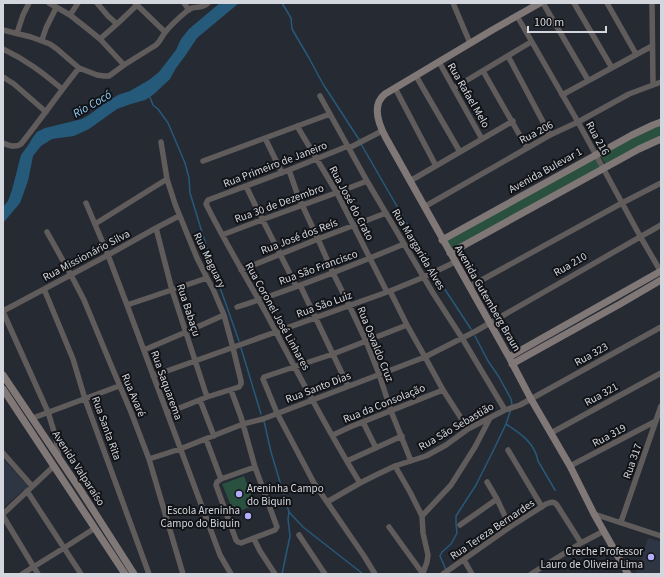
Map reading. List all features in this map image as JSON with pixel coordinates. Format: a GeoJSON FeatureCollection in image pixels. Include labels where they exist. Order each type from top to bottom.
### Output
{"type":"FeatureCollection","features":[{"type":"Feature","properties":{"kind":"street"},"geometry":{"type":"LineString","coordinates":[[17,33],[23,15],[30,3]]}},
{"type":"Feature","properties":{"kind":"street"},"geometry":{"type":"LineString","coordinates":[[49,3],[70,15],[100,40],[124,65]]}},
{"type":"Feature","properties":{"kind":"street"},"geometry":{"type":"LineString","coordinates":[[70,15],[78,3]]}},
{"type":"Feature","properties":{"kind":"street"},"geometry":{"type":"LineString","coordinates":[[97,3],[117,24]]}},
{"type":"Feature","properties":{"kind":"street"},"geometry":{"type":"LineString","coordinates":[[184,3],[188,10]]}},
{"type":"Feature","properties":{"kind":"street"},"geometry":{"type":"LineString","coordinates":[[3,30],[42,40],[57,49],[79,68],[97,75],[109,76],[160,42],[165,32],[188,10],[202,7],[208,3]]}},
{"type":"Feature","properties":{"kind":"street"},"geometry":{"type":"LineString","coordinates":[[453,3],[470,43]]}},
{"type":"Feature","properties":{"kind":"street","name":"Avenida Gutemberg Braun"},"geometry":{"type":"LineString","coordinates":[[540,3],[470,43],[383,96],[377,109],[378,120],[382,131],[442,240],[511,360],[628,574]]}},
{"type":"Feature","properties":{"kind":"street"},"geometry":{"type":"LineString","coordinates":[[543,3],[588,80]]}},
{"type":"Feature","properties":{"kind":"street"},"geometry":{"type":"LineString","coordinates":[[574,3],[612,68]]}},
{"type":"Feature","properties":{"kind":"street"},"geometry":{"type":"LineString","coordinates":[[609,3],[636,54]]}},
{"type":"Feature","properties":{"kind":"street"},"geometry":{"type":"LineString","coordinates":[[652,3],[653,84]]}},
{"type":"Feature","properties":{"kind":"street"},"geometry":{"type":"LineString","coordinates":[[100,40],[136,4],[165,32]]}},
{"type":"Feature","properties":{"kind":"street"},"geometry":{"type":"LineString","coordinates":[[42,40],[56,8]]}},
{"type":"Feature","properties":{"kind":"street","name":"Rua 216"},"geometry":{"type":"LineString","coordinates":[[517,16],[661,271]]}},
{"type":"Feature","properties":{"kind":"street"},"geometry":{"type":"LineString","coordinates":[[454,88],[531,42]]}},
{"type":"Feature","properties":{"kind":"street"},"geometry":{"type":"LineString","coordinates":[[562,95],[652,46]]}},
{"type":"Feature","properties":{"kind":"street"},"geometry":{"type":"LineString","coordinates":[[3,49],[36,68],[62,89]]}},
{"type":"Feature","properties":{"kind":"street"},"geometry":{"type":"LineString","coordinates":[[508,56],[550,135]]}},
{"type":"Feature","properties":{"kind":"street","name":"Rua Rafael Melo"},"geometry":{"type":"LineString","coordinates":[[439,62],[482,139]]}},
{"type":"Feature","properties":{"kind":"street"},"geometry":{"type":"LineString","coordinates":[[3,143],[12,147],[16,147],[21,144],[79,68]]}},
{"type":"Feature","properties":{"kind":"street"},"geometry":{"type":"LineString","coordinates":[[483,71],[513,121],[527,148]]}},
{"type":"Feature","properties":{"kind":"street"},"geometry":{"type":"LineString","coordinates":[[416,76],[460,152]]}},
{"type":"Feature","properties":{"kind":"street"},"geometry":{"type":"LineString","coordinates":[[3,77],[14,84],[46,112]]}},
{"type":"Feature","properties":{"kind":"street","name":"Rua 206"},"geometry":{"type":"LineString","coordinates":[[424,207],[550,135],[578,122],[628,94],[661,82]]}},
{"type":"Feature","properties":{"kind":"street"},"geometry":{"type":"LineString","coordinates":[[395,88],[436,166]]}},
{"type":"Feature","properties":{"kind":"street","name":"Rua Margarida Alves"},"geometry":{"type":"LineString","coordinates":[[320,96],[386,214],[505,410]]}},
{"type":"Feature","properties":{"kind":"street"},"geometry":{"type":"LineString","coordinates":[[203,161],[330,114]]}},
{"type":"Feature","properties":{"kind":"street"},"geometry":{"type":"LineString","coordinates":[[410,181],[513,121]]}},
{"type":"Feature","properties":{"kind":"street","name":"Avenida Bulevar 1"},"geometry":{"type":"LineString","coordinates":[[442,240],[596,154],[661,122]]}},
{"type":"Feature","properties":{"kind":"street","name":"Rua José do Crato"},"geometry":{"type":"LineString","coordinates":[[297,126],[337,193],[370,258],[443,390],[468,429]]}},
{"type":"Feature","properties":{"kind":"street","name":"Rua Primeiro de Janeiro"},"geometry":{"type":"LineString","coordinates":[[208,200],[348,147],[382,131]]}},
{"type":"Feature","properties":{"kind":"street"},"geometry":{"type":"LineString","coordinates":[[264,138],[282,173]]}},
{"type":"Feature","properties":{"kind":"street"},"geometry":{"type":"LineString","coordinates":[[450,253],[639,149],[661,139]]}},
{"type":"Feature","properties":{"kind":"street","name":"Rua Maguary"},"geometry":{"type":"LineString","coordinates":[[160,142],[168,179],[179,216],[197,258],[214,289],[224,315],[241,381],[239,387],[231,390]]}},
{"type":"Feature","properties":{"kind":"street","name":"Rua Osvaldo Cruz"},"geometry":{"type":"LineString","coordinates":[[289,170],[302,205],[366,341],[411,461]]}},
{"type":"Feature","properties":{"kind":"street"},"geometry":{"type":"LineString","coordinates":[[95,224],[168,179]]}},
{"type":"Feature","properties":{"kind":"street","name":"Rua 30 de Dezembro"},"geometry":{"type":"LineString","coordinates":[[222,235],[261,219],[367,181]]}},
{"type":"Feature","properties":{"kind":"street"},"geometry":{"type":"LineString","coordinates":[[469,287],[661,183]]}},
{"type":"Feature","properties":{"kind":"street"},"geometry":{"type":"LineString","coordinates":[[246,186],[261,219],[334,354],[348,386]]}},
{"type":"Feature","properties":{"kind":"street","name":"Rua Coronel José Linhares"},"geometry":{"type":"LineString","coordinates":[[208,200],[206,204],[222,235],[312,400],[360,482]]}},
{"type":"Feature","properties":{"kind":"street","name":"Rua Saquarema"},"geometry":{"type":"LineString","coordinates":[[86,203],[108,255],[220,555],[230,574]]}},
{"type":"Feature","properties":{"kind":"street","name":"Rua José dos Reís"},"geometry":{"type":"LineString","coordinates":[[241,270],[318,238],[386,214]]}},
{"type":"Feature","properties":{"kind":"street","name":"Rua Missionário Silva"},"geometry":{"type":"LineString","coordinates":[[3,312],[179,216]]}},
{"type":"Feature","properties":{"kind":"street","name":"Rua 210"},"geometry":{"type":"LineString","coordinates":[[489,322],[661,225]]}},
{"type":"Feature","properties":{"kind":"street","name":"Rua Babaçu"},"geometry":{"type":"LineString","coordinates":[[156,228],[172,290],[207,397]]}},
{"type":"Feature","properties":{"kind":"street","name":"Rua Avaré"},"geometry":{"type":"LineString","coordinates":[[47,232],[84,300],[131,412],[149,459],[183,574]]}},
{"type":"Feature","properties":{"kind":"street","name":"Rua São Francisco"},"geometry":{"type":"LineString","coordinates":[[237,307],[333,273],[404,244]]}},
{"type":"Feature","properties":{"kind":"street","name":"Rua São Luiz"},"geometry":{"type":"LineString","coordinates":[[153,376],[389,292],[455,262]]}},
{"type":"Feature","properties":{"kind":"street"},"geometry":{"type":"LineString","coordinates":[[511,360],[661,271]]}},
{"type":"Feature","properties":{"kind":"street"},"geometry":{"type":"LineString","coordinates":[[127,305],[207,278]]}},
{"type":"Feature","properties":{"kind":"street"},"geometry":{"type":"LineString","coordinates":[[511,360],[620,304],[661,280]]}},
{"type":"Feature","properties":{"kind":"street","name":"Rua Santa Rita"},"geometry":{"type":"LineString","coordinates":[[44,289],[73,359],[85,399],[149,574]]}},
{"type":"Feature","properties":{"kind":"street"},"geometry":{"type":"LineString","coordinates":[[3,312],[48,412],[56,438],[59,458]]}},
{"type":"Feature","properties":{"kind":"street"},"geometry":{"type":"LineString","coordinates":[[144,350],[224,315]]}},
{"type":"Feature","properties":{"kind":"street","name":"Rua Santo Dias"},"geometry":{"type":"LineString","coordinates":[[149,459],[180,449],[243,424],[263,419],[425,357],[489,322]]}},
{"type":"Feature","properties":{"kind":"street"},"geometry":{"type":"LineString","coordinates":[[374,574],[364,556],[314,483],[277,413],[263,380],[264,377],[334,354],[407,325]]}},
{"type":"Feature","properties":{"kind":"street","name":"Rua 323"},"geometry":{"type":"LineString","coordinates":[[531,399],[661,327]]}},
{"type":"Feature","properties":{"kind":"street","name":"Rua 321"},"geometry":{"type":"LineString","coordinates":[[551,433],[661,373]]}},
{"type":"Feature","properties":{"kind":"street","name":"Avenida Valparaíso"},"geometry":{"type":"LineString","coordinates":[[3,375],[94,511],[134,574]]}},
{"type":"Feature","properties":{"kind":"street"},"geometry":{"type":"LineString","coordinates":[[32,418],[119,386]]}},
{"type":"Feature","properties":{"kind":"street","name":"Avenida Valparaíso"},"geometry":{"type":"LineString","coordinates":[[3,388],[125,574]]}},
{"type":"Feature","properties":{"kind":"street"},"geometry":{"type":"LineString","coordinates":[[167,413],[207,397],[231,390],[241,417],[255,467],[278,527],[240,543],[236,540],[216,485],[221,479],[255,467]]}},
{"type":"Feature","properties":{"kind":"street","name":"Rua da Consolação"},"geometry":{"type":"LineString","coordinates":[[332,435],[443,390]]}},
{"type":"Feature","properties":{"kind":"street","name":"Rua São Sebastião"},"geometry":{"type":"LineString","coordinates":[[327,502],[360,482],[395,466],[426,456],[468,429],[505,410],[520,405],[531,399]]}},
{"type":"Feature","properties":{"kind":"street"},"geometry":{"type":"LineString","coordinates":[[200,400],[214,436]]}},
{"type":"Feature","properties":{"kind":"street","name":"Rua 317"},"geometry":{"type":"LineString","coordinates":[[621,522],[661,406]]}},
{"type":"Feature","properties":{"kind":"street"},"geometry":{"type":"LineString","coordinates":[[422,516],[451,485],[475,447],[490,418]]}},
{"type":"Feature","properties":{"kind":"street","name":"Rua 319"},"geometry":{"type":"LineString","coordinates":[[570,466],[656,421]]}},
{"type":"Feature","properties":{"kind":"street"},"geometry":{"type":"LineString","coordinates":[[363,422],[376,448]]}},
{"type":"Feature","properties":{"kind":"street"},"geometry":{"type":"LineString","coordinates":[[347,461],[402,436]]}},
{"type":"Feature","properties":{"kind":"street"},"geometry":{"type":"LineString","coordinates":[[206,439],[221,479]]}},
{"type":"Feature","properties":{"kind":"street"},"geometry":{"type":"LineString","coordinates":[[508,450],[542,507]]}},
{"type":"Feature","properties":{"kind":"street"},"geometry":{"type":"LineString","coordinates":[[3,453],[32,486]]}},
{"type":"Feature","properties":{"kind":"street"},"geometry":{"type":"LineString","coordinates":[[38,574],[3,515],[54,466]]}},
{"type":"Feature","properties":{"kind":"street"},"geometry":{"type":"LineString","coordinates":[[395,466],[422,516],[423,533],[428,555],[423,574]]}},
{"type":"Feature","properties":{"kind":"street"},"geometry":{"type":"LineString","coordinates":[[487,482],[510,527]]}},
{"type":"Feature","properties":{"kind":"street"},"geometry":{"type":"LineString","coordinates":[[27,491],[81,574]]}},
{"type":"Feature","properties":{"kind":"street"},"geometry":{"type":"LineString","coordinates":[[460,526],[497,499]]}},
{"type":"Feature","properties":{"kind":"street","name":"Rua Tereza Bernardes"},"geometry":{"type":"LineString","coordinates":[[443,574],[510,527],[548,503],[554,502],[557,505],[581,543]]}},
{"type":"Feature","properties":{"kind":"street"},"geometry":{"type":"LineString","coordinates":[[86,516],[94,511]]}},
{"type":"Feature","properties":{"kind":"street"},"geometry":{"type":"LineString","coordinates":[[594,514],[661,535]]}},
{"type":"Feature","properties":{"kind":"street"},"geometry":{"type":"LineString","coordinates":[[389,526],[423,574]]}},
{"type":"Feature","properties":{"kind":"street"},"geometry":{"type":"LineString","coordinates":[[22,574],[95,528]]}},
{"type":"Feature","properties":{"kind":"street"},"geometry":{"type":"LineString","coordinates":[[531,574],[604,530]]}},
{"type":"Feature","properties":{"kind":"street"},"geometry":{"type":"LineString","coordinates":[[300,534],[325,574]]}},
{"type":"Feature","properties":{"kind":"street"},"geometry":{"type":"LineString","coordinates":[[254,538],[260,551],[275,574]]}},
{"type":"Feature","properties":{"kind":"street"},"geometry":{"type":"LineString","coordinates":[[464,560],[472,574]]}},
{"type":"Feature","properties":{"kind":"shaded area"},"geometry":{"type":"Polygon","coordinates":[[[3,459],[28,486],[3,508],[3,459]]]}},
{"type":"Feature","properties":{"kind":"shaded area","name":"Creche Professor Lauro de Oliveira Lima"},"geometry":{"type":"Polygon","coordinates":[[[648,538],[661,542],[661,574],[636,573],[648,538]]]}},
{"type":"Feature","properties":{"kind":"green space"},"geometry":{"type":"Polygon","coordinates":[[[661,125],[661,136],[606,165],[600,155],[661,125]]]}},
{"type":"Feature","properties":{"kind":"green space"},"geometry":{"type":"Polygon","coordinates":[[[595,158],[600,168],[452,250],[447,240],[595,158]]]}},
{"type":"Feature","properties":{"kind":"green space","name":"Areninha Campo do Biquin"},"geometry":{"type":"Polygon","coordinates":[[[244,476],[255,505],[234,513],[222,484],[244,476]]]}},
{"type":"Feature","properties":{"kind":"water","name":"Rio Cocó"},"geometry":{"type":"Polygon","coordinates":[[[220,3],[239,3],[197,38],[170,79],[154,94],[145,100],[117,109],[89,129],[74,136],[52,139],[41,146],[33,156],[28,181],[20,203],[3,223],[3,207],[8,201],[12,190],[21,155],[37,132],[45,128],[82,119],[118,95],[130,91],[149,80],[159,72],[176,50],[181,39],[189,29],[220,3]]]}},
{"type":"Feature","properties":{"kind":"waterway"},"geometry":{"type":"LineString","coordinates":[[282,3],[291,18],[292,29],[323,84],[360,141]]}},
{"type":"Feature","properties":{"kind":"waterway"},"geometry":{"type":"LineString","coordinates":[[149,95],[153,105],[158,109],[168,123],[185,163],[189,178],[190,193],[212,265],[239,341]]}},
{"type":"Feature","properties":{"kind":"waterway"},"geometry":{"type":"LineString","coordinates":[[361,144],[421,248],[430,268]]}},
{"type":"Feature","properties":{"kind":"waterway"},"geometry":{"type":"LineString","coordinates":[[436,276],[471,329]]}},
{"type":"Feature","properties":{"kind":"waterway"},"geometry":{"type":"LineString","coordinates":[[475,336],[511,399],[512,405]]}},
{"type":"Feature","properties":{"kind":"waterway"},"geometry":{"type":"LineString","coordinates":[[241,348],[261,414]]}},
{"type":"Feature","properties":{"kind":"waterway"},"geometry":{"type":"LineString","coordinates":[[446,570],[440,556],[442,552],[451,544],[457,533],[456,516],[476,485],[506,424],[511,409]]}},
{"type":"Feature","properties":{"kind":"waterway"},"geometry":{"type":"LineString","coordinates":[[264,421],[271,452],[289,512],[288,519],[290,536],[282,574]]}},
{"type":"Feature","properties":{"kind":"waterway"},"geometry":{"type":"LineString","coordinates":[[506,424],[526,439],[534,449],[538,461],[555,490]]}},
{"type":"Feature","properties":{"kind":"waterway"},"geometry":{"type":"LineString","coordinates":[[289,512],[303,527],[363,574]]}},
{"type":"Feature","properties":{"kind":"place","name":"Areninha Campo do Biquin"},"geometry":{"type":"Point","coordinates":[239,494]}},
{"type":"Feature","properties":{"kind":"place","name":"Escola Areninha Campo do Biquin"},"geometry":{"type":"Point","coordinates":[248,516]}},
{"type":"Feature","properties":{"kind":"place","name":"Creche Professor Lauro de Oliveira Lima"},"geometry":{"type":"Point","coordinates":[651,557]}}]}
